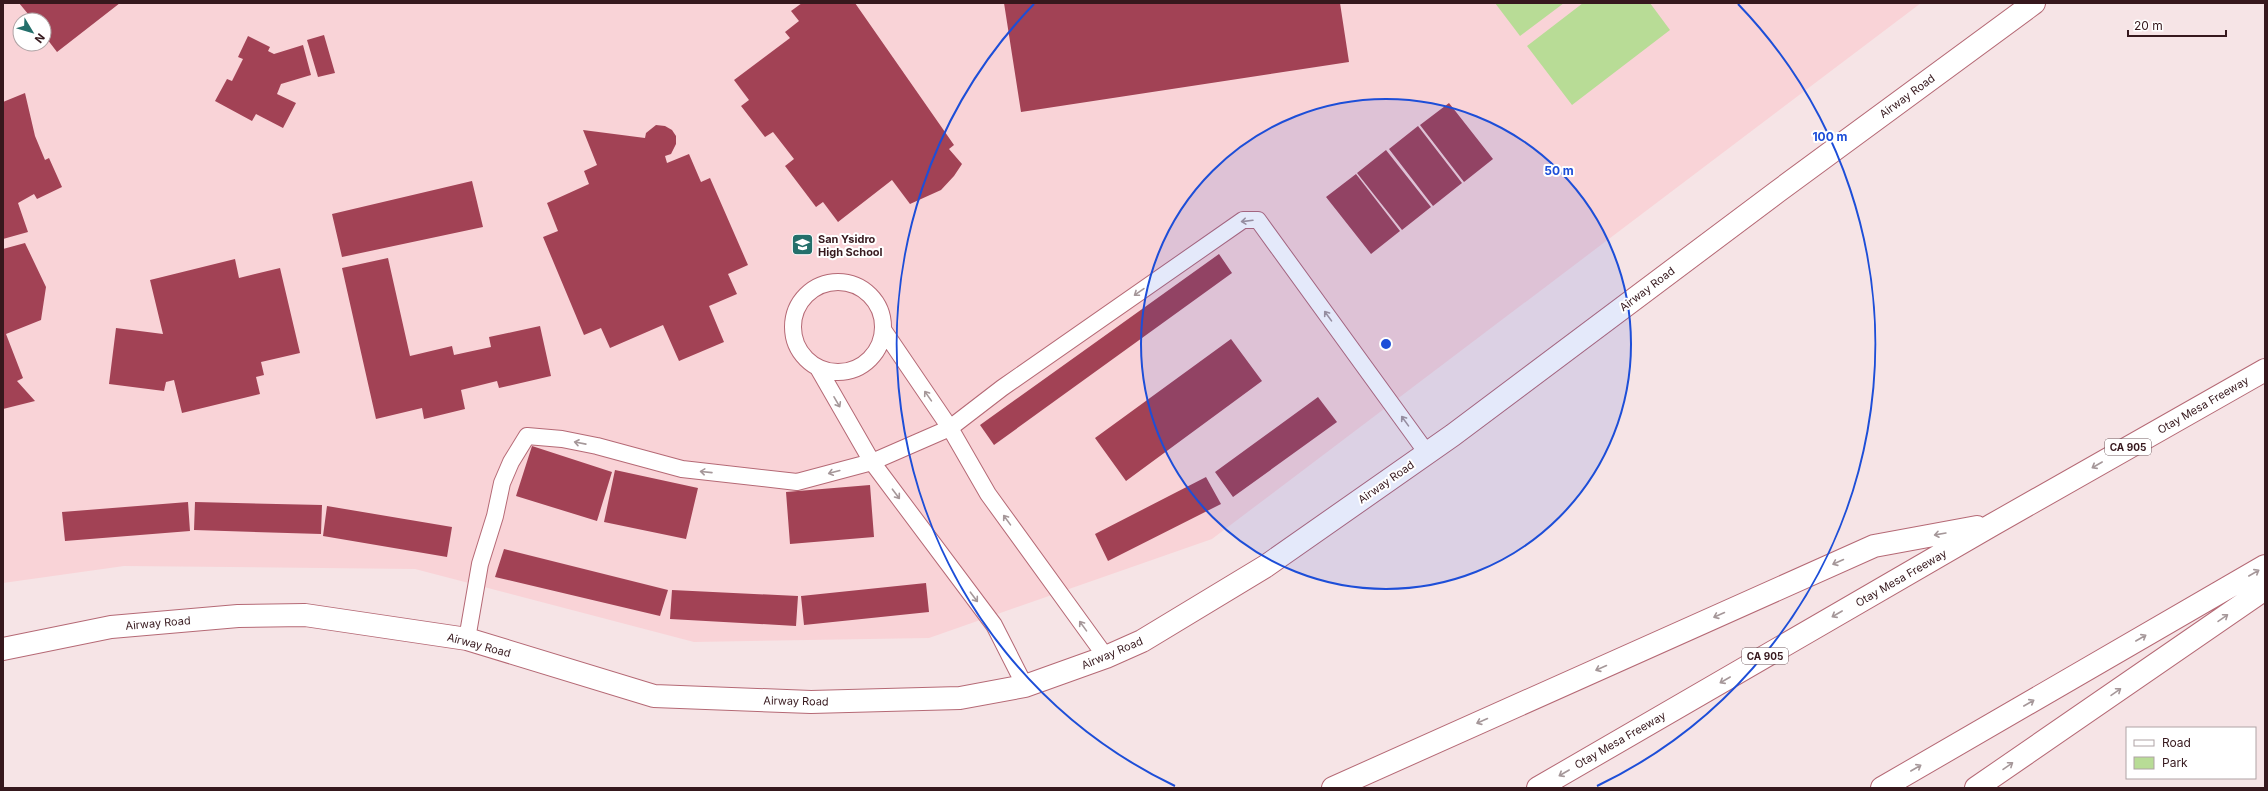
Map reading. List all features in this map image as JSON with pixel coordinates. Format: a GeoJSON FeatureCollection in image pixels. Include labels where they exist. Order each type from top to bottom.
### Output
{"type":"FeatureCollection","features":[{"type":"Feature","properties":{"kind":"main road","name":"Airway Road"},"geometry":{"type":"LineString","coordinates":[[3,649],[111,627],[238,616],[305,615],[467,639],[654,696],[811,702],[960,698],[1025,686],[1106,657],[1142,641],[1266,566],[1427,453],[1777,192],[2034,3]]}},
{"type":"Feature","properties":{"kind":"main road","name":"Otay Mesa Freeway"},"geometry":{"type":"LineString","coordinates":[[1538,788],[1992,525],[2265,370]]}},
{"type":"Feature","properties":{"kind":"main road"},"geometry":{"type":"LineString","coordinates":[[1333,788],[1874,546],[1992,525]]}},
{"type":"Feature","properties":{"kind":"main road"},"geometry":{"type":"LineString","coordinates":[[1882,788],[2265,566]]}},
{"type":"Feature","properties":{"kind":"main road"},"geometry":{"type":"LineString","coordinates":[[1976,788],[2265,589]]}},
{"type":"Feature","properties":{"kind":"lane"},"geometry":{"type":"LineString","coordinates":[[467,639],[480,564],[495,516],[502,483],[511,462],[527,436],[562,439],[597,446],[682,469],[797,482],[872,462],[950,428],[1002,388],[1243,220],[1258,220],[1427,453]]}},
{"type":"Feature","properties":{"kind":"lane"},"geometry":{"type":"LineString","coordinates":[[838,281],[853,284],[867,291],[877,302],[883,316],[884,332],[880,345],[872,358],[860,367],[847,372],[832,372],[818,368],[806,359],[797,347],[793,332],[794,317],[800,303],[810,292],[823,284],[838,281]]}},
{"type":"Feature","properties":{"kind":"lane"},"geometry":{"type":"LineString","coordinates":[[884,332],[950,428],[988,494],[1106,657]]}},
{"type":"Feature","properties":{"kind":"lane"},"geometry":{"type":"LineString","coordinates":[[818,368],[872,462],[994,625],[1025,686]]}},
{"type":"Feature","properties":{"kind":"shaded area","name":"San Ysidro High School"},"geometry":{"type":"Polygon","coordinates":[[[3,3],[1921,3],[1212,539],[929,638],[694,642],[415,569],[124,566],[3,583],[3,3]]]}},
{"type":"Feature","properties":{"kind":"green space"},"geometry":{"type":"Polygon","coordinates":[[[1495,3],[1564,3],[1520,36],[1495,3]]]}},
{"type":"Feature","properties":{"kind":"green space"},"geometry":{"type":"Polygon","coordinates":[[[1583,3],[1650,3],[1670,30],[1572,105],[1527,46],[1583,3]]]}},
{"type":"Feature","properties":{"kind":"building"},"geometry":{"type":"Polygon","coordinates":[[[19,3],[120,3],[57,52],[52,45],[52,12],[26,12],[19,3]]]}},
{"type":"Feature","properties":{"kind":"building"},"geometry":{"type":"Polygon","coordinates":[[[802,3],[855,3],[954,145],[949,149],[962,164],[954,176],[941,190],[910,204],[892,180],[838,222],[823,202],[816,207],[785,166],[794,159],[773,132],[765,137],[741,106],[749,100],[734,80],[790,38],[785,32],[799,21],[791,11],[802,3]]]}},
{"type":"Feature","properties":{"kind":"building"},"geometry":{"type":"Polygon","coordinates":[[[1004,3],[1340,3],[1349,62],[1021,112],[1004,3]]]}},
{"type":"Feature","properties":{"kind":"building"},"geometry":{"type":"Polygon","coordinates":[[[324,35],[335,73],[318,77],[307,40],[324,35]]]}},
{"type":"Feature","properties":{"kind":"building"},"geometry":{"type":"Polygon","coordinates":[[[248,36],[270,47],[268,51],[274,54],[303,45],[311,75],[281,84],[277,94],[296,103],[283,128],[256,114],[252,121],[215,101],[227,79],[232,81],[243,59],[238,57],[248,36]]]}},
{"type":"Feature","properties":{"kind":"building"},"geometry":{"type":"Polygon","coordinates":[[[25,93],[35,136],[45,160],[49,158],[62,187],[37,199],[34,194],[18,203],[28,232],[3,239],[3,102],[25,93]]]}},
{"type":"Feature","properties":{"kind":"building"},"geometry":{"type":"Polygon","coordinates":[[[1449,103],[1493,159],[1464,182],[1420,125],[1449,103]]]}},
{"type":"Feature","properties":{"kind":"building"},"geometry":{"type":"Polygon","coordinates":[[[656,125],[665,126],[672,130],[676,136],[676,144],[671,154],[665,156],[667,163],[689,154],[701,182],[710,178],[748,265],[728,274],[737,294],[709,306],[724,342],[679,361],[663,325],[610,348],[601,328],[584,335],[543,237],[558,231],[547,203],[589,184],[584,171],[597,165],[583,130],[645,138],[646,133],[656,125]]]}},
{"type":"Feature","properties":{"kind":"building"},"geometry":{"type":"Polygon","coordinates":[[[1418,126],[1462,183],[1433,206],[1389,149],[1418,126]]]}},
{"type":"Feature","properties":{"kind":"building"},"geometry":{"type":"Polygon","coordinates":[[[1386,150],[1431,207],[1402,230],[1357,173],[1386,150]]]}},
{"type":"Feature","properties":{"kind":"building"},"geometry":{"type":"Polygon","coordinates":[[[1356,174],[1400,231],[1371,254],[1326,197],[1356,174]]]}},
{"type":"Feature","properties":{"kind":"building"},"geometry":{"type":"Polygon","coordinates":[[[472,181],[483,227],[342,257],[332,214],[472,181]]]}},
{"type":"Feature","properties":{"kind":"building"},"geometry":{"type":"Polygon","coordinates":[[[25,243],[46,287],[41,320],[6,334],[23,378],[17,381],[35,401],[3,409],[3,249],[25,243]]]}},
{"type":"Feature","properties":{"kind":"building"},"geometry":{"type":"Polygon","coordinates":[[[1219,254],[1232,273],[994,445],[980,425],[1219,254]]]}},
{"type":"Feature","properties":{"kind":"building"},"geometry":{"type":"Polygon","coordinates":[[[388,258],[410,356],[452,346],[454,355],[491,347],[489,337],[540,326],[551,376],[499,388],[497,381],[461,390],[465,409],[424,419],[422,408],[376,419],[342,268],[388,258]]]}},
{"type":"Feature","properties":{"kind":"building"},"geometry":{"type":"Polygon","coordinates":[[[235,259],[239,278],[280,268],[300,353],[261,362],[264,375],[256,377],[260,394],[182,413],[174,380],[166,382],[164,391],[109,384],[116,328],[163,334],[150,280],[235,259]]]}},
{"type":"Feature","properties":{"kind":"building"},"geometry":{"type":"Polygon","coordinates":[[[1231,339],[1262,381],[1126,481],[1095,438],[1231,339]]]}},
{"type":"Feature","properties":{"kind":"building"},"geometry":{"type":"Polygon","coordinates":[[[1318,397],[1337,422],[1233,497],[1215,472],[1318,397]]]}},
{"type":"Feature","properties":{"kind":"building"},"geometry":{"type":"Polygon","coordinates":[[[532,446],[612,472],[597,521],[516,496],[532,446]]]}},
{"type":"Feature","properties":{"kind":"building"},"geometry":{"type":"Polygon","coordinates":[[[615,470],[698,488],[686,539],[604,522],[615,470]]]}},
{"type":"Feature","properties":{"kind":"building"},"geometry":{"type":"Polygon","coordinates":[[[1206,477],[1221,504],[1108,561],[1095,534],[1206,477]]]}},
{"type":"Feature","properties":{"kind":"building"},"geometry":{"type":"Polygon","coordinates":[[[870,485],[874,537],[790,544],[786,492],[870,485]]]}},
{"type":"Feature","properties":{"kind":"building"},"geometry":{"type":"Polygon","coordinates":[[[188,502],[190,531],[65,541],[62,512],[188,502]]]}},
{"type":"Feature","properties":{"kind":"building"},"geometry":{"type":"Polygon","coordinates":[[[195,502],[322,505],[321,534],[194,530],[195,502]]]}},
{"type":"Feature","properties":{"kind":"building"},"geometry":{"type":"Polygon","coordinates":[[[327,506],[452,527],[447,557],[323,536],[327,506]]]}},
{"type":"Feature","properties":{"kind":"building"},"geometry":{"type":"Polygon","coordinates":[[[504,549],[668,590],[660,616],[495,577],[504,549]]]}},
{"type":"Feature","properties":{"kind":"building"},"geometry":{"type":"Polygon","coordinates":[[[926,583],[929,612],[804,625],[801,596],[926,583]]]}},
{"type":"Feature","properties":{"kind":"building"},"geometry":{"type":"Polygon","coordinates":[[[672,590],[798,596],[796,626],[670,619],[672,590]]]}},
{"type":"Feature","properties":{"kind":"place","name":"San Ysidro High School"},"geometry":{"type":"Point","coordinates":[802,245]}}]}
